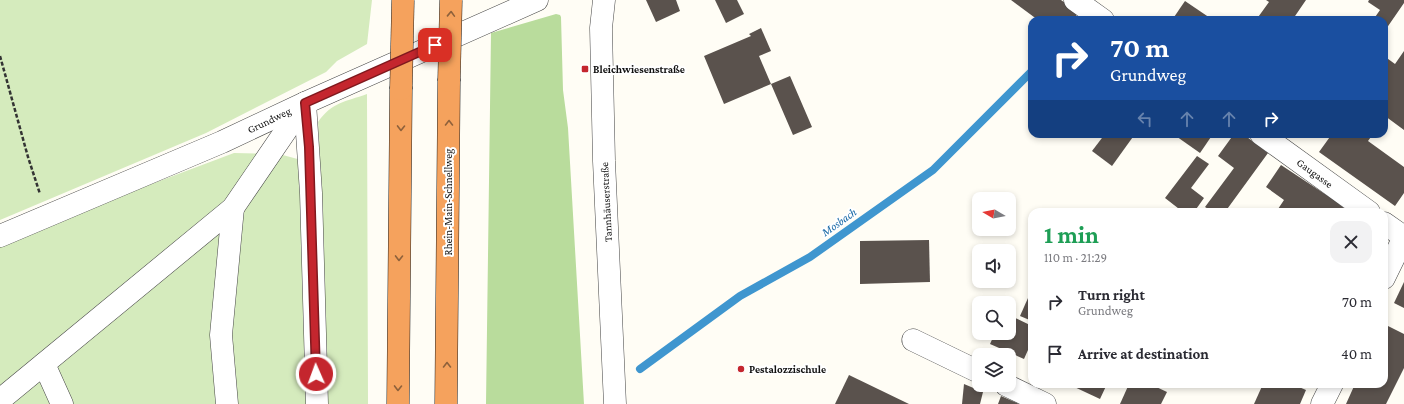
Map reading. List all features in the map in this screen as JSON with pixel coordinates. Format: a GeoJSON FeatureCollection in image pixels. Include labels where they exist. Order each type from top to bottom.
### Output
{"type":"FeatureCollection","features":[{"type":"Feature","properties":{"kind":"highway"},"geometry":{"type":"LineString","coordinates":[[398,404],[403,0]]}},
{"type":"Feature","properties":{"kind":"highway","name":"Rhein-Main-Schnellweg"},"geometry":{"type":"LineString","coordinates":[[446,404],[451,0]]}},
{"type":"Feature","properties":{"kind":"street","name":"Grundweg"},"geometry":{"type":"LineString","coordinates":[[0,236],[222,142],[305,103],[537,0]]}},
{"type":"Feature","properties":{"kind":"street","name":"Tannhäuserstraße"},"geometry":{"type":"LineString","coordinates":[[604,0],[601,28],[604,161],[615,404]]}},
{"type":"Feature","properties":{"kind":"street"},"geometry":{"type":"LineString","coordinates":[[1075,0],[1097,16]]}},
{"type":"Feature","properties":{"kind":"street"},"geometry":{"type":"LineString","coordinates":[[0,400],[233,208],[305,103]]}},
{"type":"Feature","properties":{"kind":"street"},"geometry":{"type":"LineString","coordinates":[[305,103],[309,147],[317,404]]}},
{"type":"Feature","properties":{"kind":"street","name":"Gaugasse"},"geometry":{"type":"LineString","coordinates":[[1267,138],[1363,208]]}},
{"type":"Feature","properties":{"kind":"street"},"geometry":{"type":"LineString","coordinates":[[227,404],[221,335],[233,208]]}},
{"type":"Feature","properties":{"kind":"street"},"geometry":{"type":"LineString","coordinates":[[1388,226],[1404,237],[1388,270]]}},
{"type":"Feature","properties":{"kind":"street"},"geometry":{"type":"LineString","coordinates":[[913,340],[972,369]]}},
{"type":"Feature","properties":{"kind":"street"},"geometry":{"type":"LineString","coordinates":[[44,364],[62,404]]}},
{"type":"Feature","properties":{"kind":"street"},"geometry":{"type":"LineString","coordinates":[[1322,404],[1330,388]]}},
{"type":"Feature","properties":{"kind":"street"},"geometry":{"type":"LineString","coordinates":[[1016,390],[1045,404]]}},
{"type":"Feature","properties":{"kind":"path"},"geometry":{"type":"LineString","coordinates":[[0,56],[28,157],[48,216]]}},
{"type":"Feature","properties":{"kind":"green space"},"geometry":{"type":"Polygon","coordinates":[[[0,0],[372,0],[367,44],[337,61],[326,72],[206,133],[0,220],[0,0]]]}},
{"type":"Feature","properties":{"kind":"green space"},"geometry":{"type":"Polygon","coordinates":[[[556,14],[560,15],[561,17],[563,90],[568,128],[584,404],[486,404],[491,33],[556,14]]]}},
{"type":"Feature","properties":{"kind":"green space"},"geometry":{"type":"Polygon","coordinates":[[[367,94],[368,404],[328,404],[318,122],[328,110],[334,106],[367,94]]]}},
{"type":"Feature","properties":{"kind":"green space"},"geometry":{"type":"Polygon","coordinates":[[[234,153],[279,154],[305,161],[310,404],[0,404],[0,241],[234,153]]]}},
{"type":"Feature","properties":{"kind":"building"},"geometry":{"type":"Polygon","coordinates":[[[646,0],[676,0],[680,11],[656,22],[646,0]]]}},
{"type":"Feature","properties":{"kind":"building"},"geometry":{"type":"Polygon","coordinates":[[[715,0],[737,0],[744,14],[726,23],[715,0]]]}},
{"type":"Feature","properties":{"kind":"building"},"geometry":{"type":"Polygon","coordinates":[[[1011,0],[1061,0],[1079,13],[1076,16],[1033,16],[1011,0]]]}},
{"type":"Feature","properties":{"kind":"building"},"geometry":{"type":"Polygon","coordinates":[[[1266,0],[1306,0],[1295,16],[1259,16],[1269,2],[1266,0]]]}},
{"type":"Feature","properties":{"kind":"building"},"geometry":{"type":"Polygon","coordinates":[[[1369,0],[1404,0],[1404,3],[1388,26],[1388,16],[1376,16],[1380,10],[1368,2],[1369,0]]]}},
{"type":"Feature","properties":{"kind":"building"},"geometry":{"type":"Polygon","coordinates":[[[1185,1],[1207,16],[1175,16],[1185,1]]]}},
{"type":"Feature","properties":{"kind":"building"},"geometry":{"type":"Polygon","coordinates":[[[761,28],[771,51],[759,56],[771,84],[724,104],[704,56],[751,36],[749,34],[761,28]]]}},
{"type":"Feature","properties":{"kind":"building"},"geometry":{"type":"Polygon","coordinates":[[[1404,51],[1404,130],[1388,118],[1388,59],[1395,64],[1404,51]]]}},
{"type":"Feature","properties":{"kind":"building"},"geometry":{"type":"Polygon","coordinates":[[[790,76],[812,127],[793,135],[771,84],[790,76]]]}},
{"type":"Feature","properties":{"kind":"building"},"geometry":{"type":"Polygon","coordinates":[[[1102,138],[1132,138],[1112,166],[1092,151],[1102,138]]]}},
{"type":"Feature","properties":{"kind":"building"},"geometry":{"type":"Polygon","coordinates":[[[1179,138],[1210,138],[1200,153],[1179,138]]]}},
{"type":"Feature","properties":{"kind":"building"},"geometry":{"type":"Polygon","coordinates":[[[1231,138],[1248,138],[1268,153],[1228,208],[1207,208],[1205,207],[1234,168],[1218,156],[1231,138]]]}},
{"type":"Feature","properties":{"kind":"building"},"geometry":{"type":"Polygon","coordinates":[[[1329,138],[1370,138],[1368,141],[1404,167],[1404,193],[1395,206],[1319,152],[1329,138]]]}},
{"type":"Feature","properties":{"kind":"building"},"geometry":{"type":"Polygon","coordinates":[[[1197,156],[1209,164],[1191,188],[1204,198],[1197,208],[1178,208],[1165,198],[1197,156]]]}},
{"type":"Feature","properties":{"kind":"building"},"geometry":{"type":"Polygon","coordinates":[[[1281,165],[1344,208],[1279,208],[1284,200],[1266,187],[1281,165]]]}},
{"type":"Feature","properties":{"kind":"building"},"geometry":{"type":"Polygon","coordinates":[[[929,240],[930,282],[860,284],[860,241],[929,240]]]}},
{"type":"Feature","properties":{"kind":"building"},"geometry":{"type":"Polygon","coordinates":[[[1404,282],[1404,308],[1394,303],[1404,282]]]}},
{"type":"Feature","properties":{"kind":"building"},"geometry":{"type":"Polygon","coordinates":[[[1028,298],[1028,319],[1020,316],[1028,298]]]}},
{"type":"Feature","properties":{"kind":"building"},"geometry":{"type":"Polygon","coordinates":[[[1016,318],[1028,324],[1028,350],[1024,359],[1016,355],[1016,348],[999,348],[990,344],[992,340],[1016,340],[1016,318]]]}},
{"type":"Feature","properties":{"kind":"building"},"geometry":{"type":"Polygon","coordinates":[[[1388,326],[1404,334],[1404,368],[1386,404],[1346,404],[1353,388],[1388,388],[1388,326]]]}},
{"type":"Feature","properties":{"kind":"building"},"geometry":{"type":"Polygon","coordinates":[[[849,375],[909,404],[835,404],[849,375]]]}},
{"type":"Feature","properties":{"kind":"building"},"geometry":{"type":"Polygon","coordinates":[[[964,384],[972,387],[972,392],[983,392],[980,404],[962,404],[964,384]]]}},
{"type":"Feature","properties":{"kind":"building"},"geometry":{"type":"Polygon","coordinates":[[[1077,388],[1105,388],[1100,399],[1077,388]]]}},
{"type":"Feature","properties":{"kind":"building"},"geometry":{"type":"Polygon","coordinates":[[[1127,388],[1158,388],[1167,392],[1161,404],[1120,404],[1127,388]]]}},
{"type":"Feature","properties":{"kind":"building"},"geometry":{"type":"Polygon","coordinates":[[[1261,388],[1301,388],[1306,390],[1300,404],[1254,404],[1261,388]]]}},
{"type":"Feature","properties":{"kind":"building"},"geometry":{"type":"Polygon","coordinates":[[[1001,396],[1019,404],[998,404],[1001,396]]]}},
{"type":"Feature","properties":{"kind":"waterway","name":"Mosbach"},"geometry":{"type":"LineString","coordinates":[[640,369],[740,296],[810,257],[933,170],[1028,75]]}},
{"type":"Feature","properties":{"kind":"place","name":"Bleichwiesenstraße"},"geometry":{"type":"Point","coordinates":[585,69]}},
{"type":"Feature","properties":{"kind":"place","name":"Pestalozzischule"},"geometry":{"type":"Point","coordinates":[741,369]}},
{"type":"Feature","properties":{"kind":"route"},"geometry":{"type":"LineString","coordinates":[[316,374],[309,147],[305,103],[435,45]]}}]}
